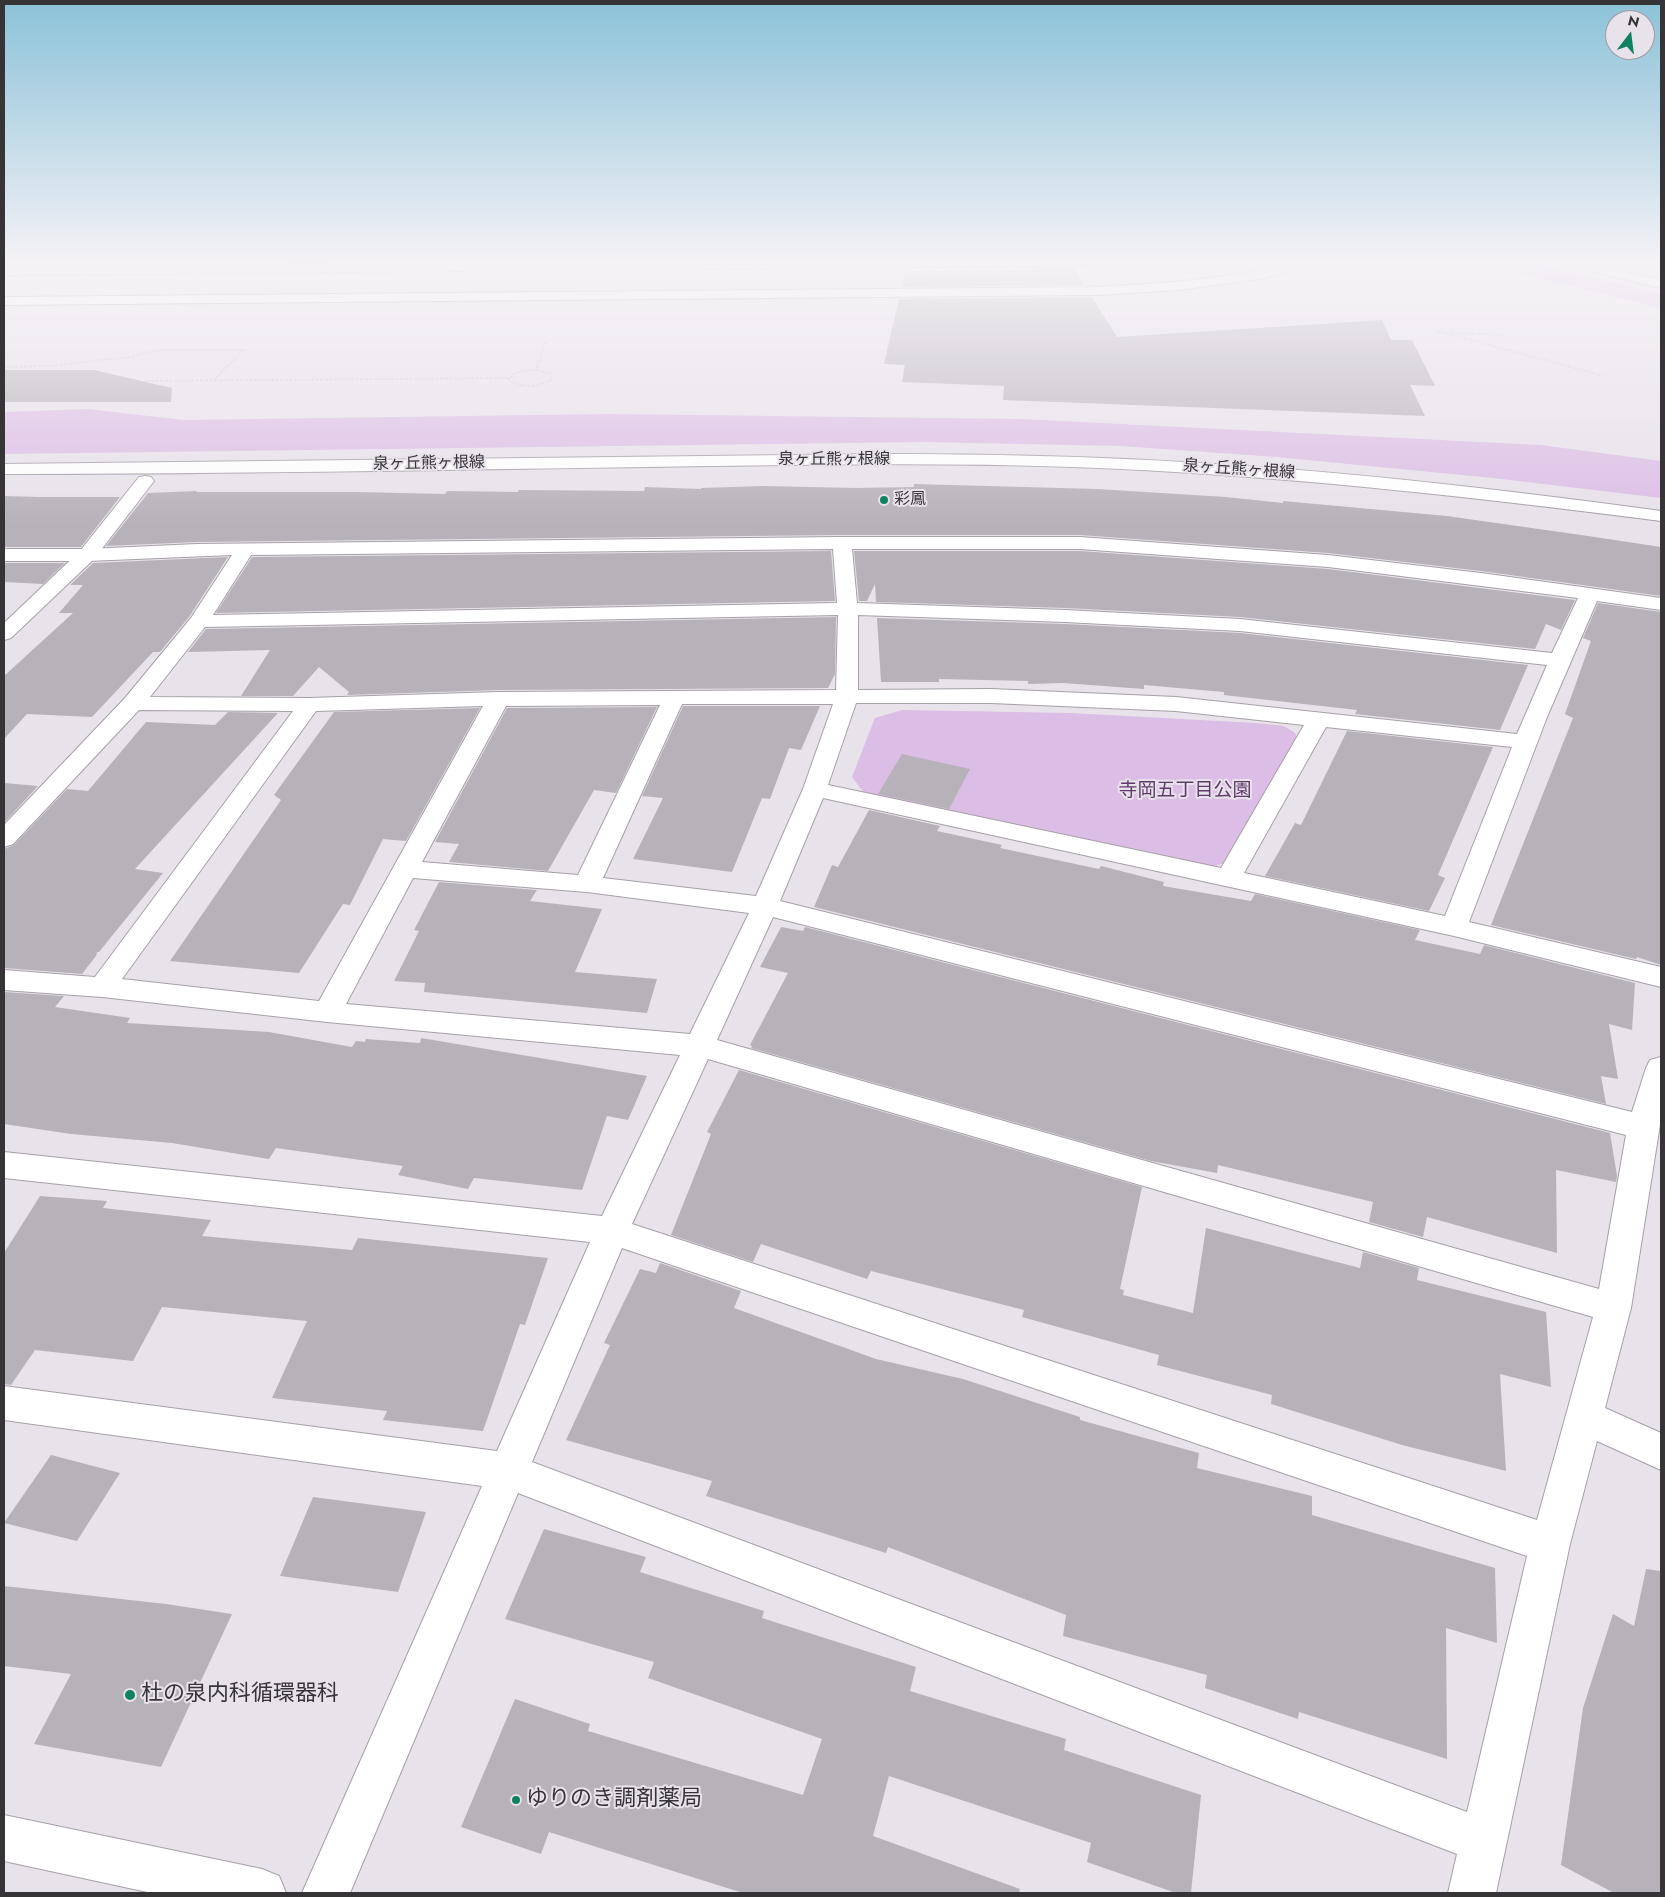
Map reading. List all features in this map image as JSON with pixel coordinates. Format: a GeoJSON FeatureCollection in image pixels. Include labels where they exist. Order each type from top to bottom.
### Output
{"type":"FeatureCollection","features":[{"type":"Feature","properties":{"kind":"street","name":"泉ヶ丘熊ヶ根線"},"geometry":{"type":"LineString","coordinates":[[4,469],[730,460],[1000,460],[1126,464],[1323,476],[1461,489],[1661,516]]}},
{"type":"Feature","properties":{"kind":"street","name":"泉ヶ丘熊ヶ根線"},"geometry":{"type":"LineString","coordinates":[[4,483],[808,472],[1056,474],[1170,479],[1399,496],[1661,529]]}},
{"type":"Feature","properties":{"kind":"street"},"geometry":{"type":"LineString","coordinates":[[4,634],[87,556],[145,481]]}},
{"type":"Feature","properties":{"kind":"street"},"geometry":{"type":"LineString","coordinates":[[4,554],[87,556],[245,550],[842,543],[1070,543],[1328,561],[1661,604]]}},
{"type":"Feature","properties":{"kind":"street"},"geometry":{"type":"LineString","coordinates":[[326,1893],[612,1231],[764,906],[815,789],[847,696],[848,609],[842,543]]}},
{"type":"Feature","properties":{"kind":"street"},"geometry":{"type":"LineString","coordinates":[[4,839],[133,703],[199,621],[245,550]]}},
{"type":"Feature","properties":{"kind":"street"},"geometry":{"type":"LineString","coordinates":[[1454,927],[1524,742],[1558,660],[1590,594]]}},
{"type":"Feature","properties":{"kind":"street"},"geometry":{"type":"LineString","coordinates":[[199,621],[848,609],[1064,616],[1240,625],[1558,660]]}},
{"type":"Feature","properties":{"kind":"street"},"geometry":{"type":"LineString","coordinates":[[133,703],[309,706],[498,699],[991,696],[1176,704],[1524,742]]}},
{"type":"Feature","properties":{"kind":"street"},"geometry":{"type":"LineString","coordinates":[[587,884],[674,698]]}},
{"type":"Feature","properties":{"kind":"street"},"geometry":{"type":"LineString","coordinates":[[327,1012],[498,699]]}},
{"type":"Feature","properties":{"kind":"street"},"geometry":{"type":"LineString","coordinates":[[102,987],[309,706]]}},
{"type":"Feature","properties":{"kind":"street"},"geometry":{"type":"LineString","coordinates":[[1228,879],[1319,719]]}},
{"type":"Feature","properties":{"kind":"street"},"geometry":{"type":"LineString","coordinates":[[815,789],[1454,927],[1661,977]]}},
{"type":"Feature","properties":{"kind":"street"},"geometry":{"type":"LineString","coordinates":[[405,869],[587,884],[764,906],[1643,1127]]}},
{"type":"Feature","properties":{"kind":"street"},"geometry":{"type":"LineString","coordinates":[[4,980],[102,987],[327,1012],[699,1046],[1612,1308]]}},
{"type":"Feature","properties":{"kind":"street"},"geometry":{"type":"LineString","coordinates":[[1472,1893],[1550,1544],[1612,1308],[1643,1127],[1661,1068]]}},
{"type":"Feature","properties":{"kind":"street"},"geometry":{"type":"LineString","coordinates":[[4,1165],[612,1231],[1550,1544]]}},
{"type":"Feature","properties":{"kind":"street"},"geometry":{"type":"LineString","coordinates":[[4,1403],[508,1471],[1483,1841]]}},
{"type":"Feature","properties":{"kind":"street"},"geometry":{"type":"LineString","coordinates":[[1584,1417],[1661,1452]]}},
{"type":"Feature","properties":{"kind":"street"},"geometry":{"type":"LineString","coordinates":[[4,1838],[262,1893]]}},
{"type":"Feature","properties":{"kind":"path"},"geometry":{"type":"LineString","coordinates":[[536,370],[543,349]]}},
{"type":"Feature","properties":{"kind":"path"},"geometry":{"type":"LineString","coordinates":[[1505,349],[1604,376]]}},
{"type":"Feature","properties":{"kind":"path"},"geometry":{"type":"LineString","coordinates":[[4,367],[58,365],[130,356],[160,350],[243,350],[214,380]]}},
{"type":"Feature","properties":{"kind":"path"},"geometry":{"type":"LineString","coordinates":[[145,381],[509,378],[516,373],[536,370],[548,372],[551,374],[552,379],[543,383],[523,385],[512,382],[509,378]]}},
{"type":"Feature","properties":{"kind":"green space"},"geometry":{"type":"Polygon","coordinates":[[[87,409],[184,420],[608,414],[1021,419],[1541,445],[1661,461],[1661,498],[1493,478],[1276,457],[1121,446],[924,442],[4,454],[4,412],[87,409]]]}},
{"type":"Feature","properties":{"kind":"green space","name":"寺岡五丁目公園"},"geometry":{"type":"Polygon","coordinates":[[[902,710],[1070,713],[1256,723],[1284,726],[1295,733],[1299,744],[1229,862],[1207,868],[865,794],[852,777],[875,718],[902,710]]]}},
{"type":"Feature","properties":{"kind":"building"},"geometry":{"type":"Polygon","coordinates":[[[888,349],[1416,349],[1435,386],[1410,385],[1425,416],[1003,400],[1004,386],[902,382],[905,365],[884,364],[888,349]]]}},
{"type":"Feature","properties":{"kind":"building"},"geometry":{"type":"Polygon","coordinates":[[[4,370],[94,370],[172,388],[171,402],[4,402],[4,370]]]}},
{"type":"Feature","properties":{"kind":"building"},"geometry":{"type":"Polygon","coordinates":[[[914,484],[1097,489],[1226,497],[1283,503],[1283,501],[1447,516],[1588,536],[1661,547],[1661,596],[1481,571],[1328,553],[1080,535],[842,535],[197,542],[106,546],[148,493],[197,491],[445,494],[447,491],[644,491],[645,487],[701,489],[764,486],[914,487],[914,484]]]}},
{"type":"Feature","properties":{"kind":"building"},"geometry":{"type":"Polygon","coordinates":[[[4,496],[120,497],[81,547],[4,547],[4,496]]]}},
{"type":"Feature","properties":{"kind":"building"},"geometry":{"type":"Polygon","coordinates":[[[831,551],[835,601],[216,613],[252,557],[831,551]]]}},
{"type":"Feature","properties":{"kind":"building"},"geometry":{"type":"Polygon","coordinates":[[[854,551],[1080,551],[1328,569],[1575,600],[1561,630],[1546,624],[1535,649],[1240,617],[1065,608],[876,602],[875,584],[867,601],[859,601],[854,551]]]}},
{"type":"Feature","properties":{"kind":"building"},"geometry":{"type":"Polygon","coordinates":[[[228,557],[189,617],[160,652],[153,652],[92,717],[27,714],[4,739],[4,676],[73,613],[59,613],[83,585],[70,585],[93,563],[228,557]]]}},
{"type":"Feature","properties":{"kind":"building"},"geometry":{"type":"Polygon","coordinates":[[[4,563],[65,563],[43,584],[4,582],[4,563]]]}},
{"type":"Feature","properties":{"kind":"building"},"geometry":{"type":"Polygon","coordinates":[[[1598,603],[1661,612],[1661,965],[1637,957],[1636,959],[1491,925],[1573,718],[1565,714],[1591,641],[1583,638],[1598,603]]]}},
{"type":"Feature","properties":{"kind":"building"},"geometry":{"type":"Polygon","coordinates":[[[836,617],[835,674],[828,688],[498,690],[347,695],[349,692],[319,667],[293,696],[241,696],[270,650],[188,652],[206,629],[836,617]]]}},
{"type":"Feature","properties":{"kind":"building"},"geometry":{"type":"Polygon","coordinates":[[[877,618],[1065,624],[1240,633],[1528,665],[1500,730],[1355,714],[1357,710],[1224,695],[1224,692],[1144,685],[1144,689],[1063,683],[1028,684],[1028,681],[939,679],[939,682],[881,682],[877,618]]]}},
{"type":"Feature","properties":{"kind":"building"},"geometry":{"type":"Polygon","coordinates":[[[683,706],[820,706],[801,750],[789,748],[770,799],[762,798],[732,872],[633,859],[663,798],[642,796],[683,706]]]}},
{"type":"Feature","properties":{"kind":"building"},"geometry":{"type":"Polygon","coordinates":[[[657,707],[616,793],[594,790],[548,871],[449,862],[459,844],[435,842],[507,708],[657,707]]]}},
{"type":"Feature","properties":{"kind":"building"},"geometry":{"type":"Polygon","coordinates":[[[480,708],[406,841],[383,839],[350,905],[343,904],[299,973],[170,961],[281,800],[274,795],[334,712],[480,708]]]}},
{"type":"Feature","properties":{"kind":"building"},"geometry":{"type":"Polygon","coordinates":[[[228,712],[278,713],[135,869],[163,873],[99,952],[97,952],[82,974],[4,968],[4,849],[14,845],[67,789],[88,791],[146,722],[215,725],[228,712]]]}},
{"type":"Feature","properties":{"kind":"building"},"geometry":{"type":"Polygon","coordinates":[[[1347,731],[1493,747],[1438,875],[1445,878],[1429,911],[1265,876],[1295,823],[1301,825],[1347,731]]]}},
{"type":"Feature","properties":{"kind":"building"},"geometry":{"type":"Polygon","coordinates":[[[902,754],[970,769],[949,809],[878,794],[902,754]]]}},
{"type":"Feature","properties":{"kind":"building"},"geometry":{"type":"Polygon","coordinates":[[[4,783],[38,786],[4,823],[4,783]]]}},
{"type":"Feature","properties":{"kind":"building"},"geometry":{"type":"Polygon","coordinates":[[[869,810],[940,826],[937,831],[1002,845],[1000,848],[1099,869],[1101,866],[1164,882],[1163,886],[1251,901],[1255,894],[1420,930],[1415,940],[1480,954],[1484,945],[1635,983],[1632,1030],[1609,1024],[1618,1079],[1601,1076],[1606,1104],[814,907],[832,865],[838,867],[869,810]]]}},
{"type":"Feature","properties":{"kind":"building"},"geometry":{"type":"Polygon","coordinates":[[[439,882],[537,890],[530,901],[602,909],[575,972],[657,979],[647,1013],[424,992],[425,983],[394,981],[419,931],[414,930],[439,882]]]}},
{"type":"Feature","properties":{"kind":"building"},"geometry":{"type":"Polygon","coordinates":[[[781,927],[803,931],[805,927],[1610,1133],[1617,1176],[1616,1182],[1556,1170],[1557,1253],[1427,1217],[1423,1237],[1369,1222],[1373,1202],[1218,1165],[1217,1173],[1151,1161],[751,1048],[752,1046],[750,1045],[788,973],[760,967],[781,927]]]}},
{"type":"Feature","properties":{"kind":"building"},"geometry":{"type":"Polygon","coordinates":[[[4,992],[64,996],[55,1007],[130,1018],[127,1023],[269,1032],[352,1047],[356,1041],[365,1042],[366,1039],[420,1043],[421,1038],[647,1076],[628,1120],[607,1116],[582,1190],[474,1178],[468,1189],[398,1175],[403,1166],[276,1148],[269,1159],[172,1143],[71,1134],[4,1124],[4,992]]]}},
{"type":"Feature","properties":{"kind":"building"},"geometry":{"type":"Polygon","coordinates":[[[739,1070],[1142,1187],[1120,1289],[1124,1290],[1123,1295],[1193,1313],[1206,1228],[1360,1268],[1363,1252],[1419,1268],[1417,1280],[1546,1312],[1551,1387],[1500,1374],[1506,1471],[1402,1445],[1271,1404],[1272,1395],[1157,1365],[1159,1355],[1022,1317],[1024,1310],[871,1271],[867,1279],[761,1244],[753,1262],[671,1235],[711,1134],[707,1132],[739,1070]]]}},
{"type":"Feature","properties":{"kind":"building"},"geometry":{"type":"Polygon","coordinates":[[[40,1196],[107,1201],[103,1208],[211,1220],[202,1236],[352,1250],[358,1238],[548,1258],[525,1325],[520,1324],[483,1431],[383,1420],[387,1411],[272,1398],[307,1321],[162,1307],[133,1361],[35,1350],[11,1385],[4,1384],[4,1253],[40,1196]]]}},
{"type":"Feature","properties":{"kind":"building"},"geometry":{"type":"Polygon","coordinates":[[[660,1263],[741,1291],[734,1308],[876,1359],[963,1379],[1080,1417],[1080,1420],[1199,1453],[1197,1468],[1312,1496],[1312,1515],[1495,1568],[1497,1643],[1446,1628],[1447,1759],[1299,1712],[1298,1719],[1205,1688],[1207,1675],[1063,1636],[1066,1615],[888,1547],[886,1553],[706,1496],[712,1481],[566,1440],[610,1345],[604,1343],[640,1269],[656,1273],[660,1263]]]}},
{"type":"Feature","properties":{"kind":"building"},"geometry":{"type":"Polygon","coordinates":[[[51,1455],[120,1473],[77,1541],[4,1523],[51,1455]]]}},
{"type":"Feature","properties":{"kind":"building"},"geometry":{"type":"Polygon","coordinates":[[[313,1497],[426,1512],[398,1592],[280,1576],[313,1497]]]}},
{"type":"Feature","properties":{"kind":"building"},"geometry":{"type":"Polygon","coordinates":[[[544,1529],[646,1557],[640,1572],[764,1611],[762,1618],[916,1667],[910,1691],[1066,1739],[1064,1750],[1201,1795],[1191,1893],[1176,1893],[1087,1862],[1091,1843],[889,1776],[873,1836],[1020,1889],[1019,1893],[743,1893],[549,1832],[541,1854],[461,1827],[515,1699],[590,1724],[588,1731],[803,1795],[822,1739],[648,1678],[654,1662],[505,1619],[544,1529]]]}},
{"type":"Feature","properties":{"kind":"building"},"geometry":{"type":"Polygon","coordinates":[[[1646,1569],[1661,1571],[1661,1893],[1614,1893],[1561,1865],[1583,1708],[1613,1614],[1634,1626],[1646,1569]]]}},
{"type":"Feature","properties":{"kind":"building"},"geometry":{"type":"Polygon","coordinates":[[[4,1586],[166,1604],[232,1614],[161,1767],[34,1744],[71,1674],[4,1666],[4,1586]]]}},
{"type":"Feature","properties":{"kind":"place","name":"彩鳳"},"geometry":{"type":"Point","coordinates":[884,500]}},
{"type":"Feature","properties":{"kind":"place","name":"杜の泉内科循環器科"},"geometry":{"type":"Point","coordinates":[130,1695]}},
{"type":"Feature","properties":{"kind":"place","name":"ゆりのき調剤薬局"},"geometry":{"type":"Point","coordinates":[516,1800]}}]}
